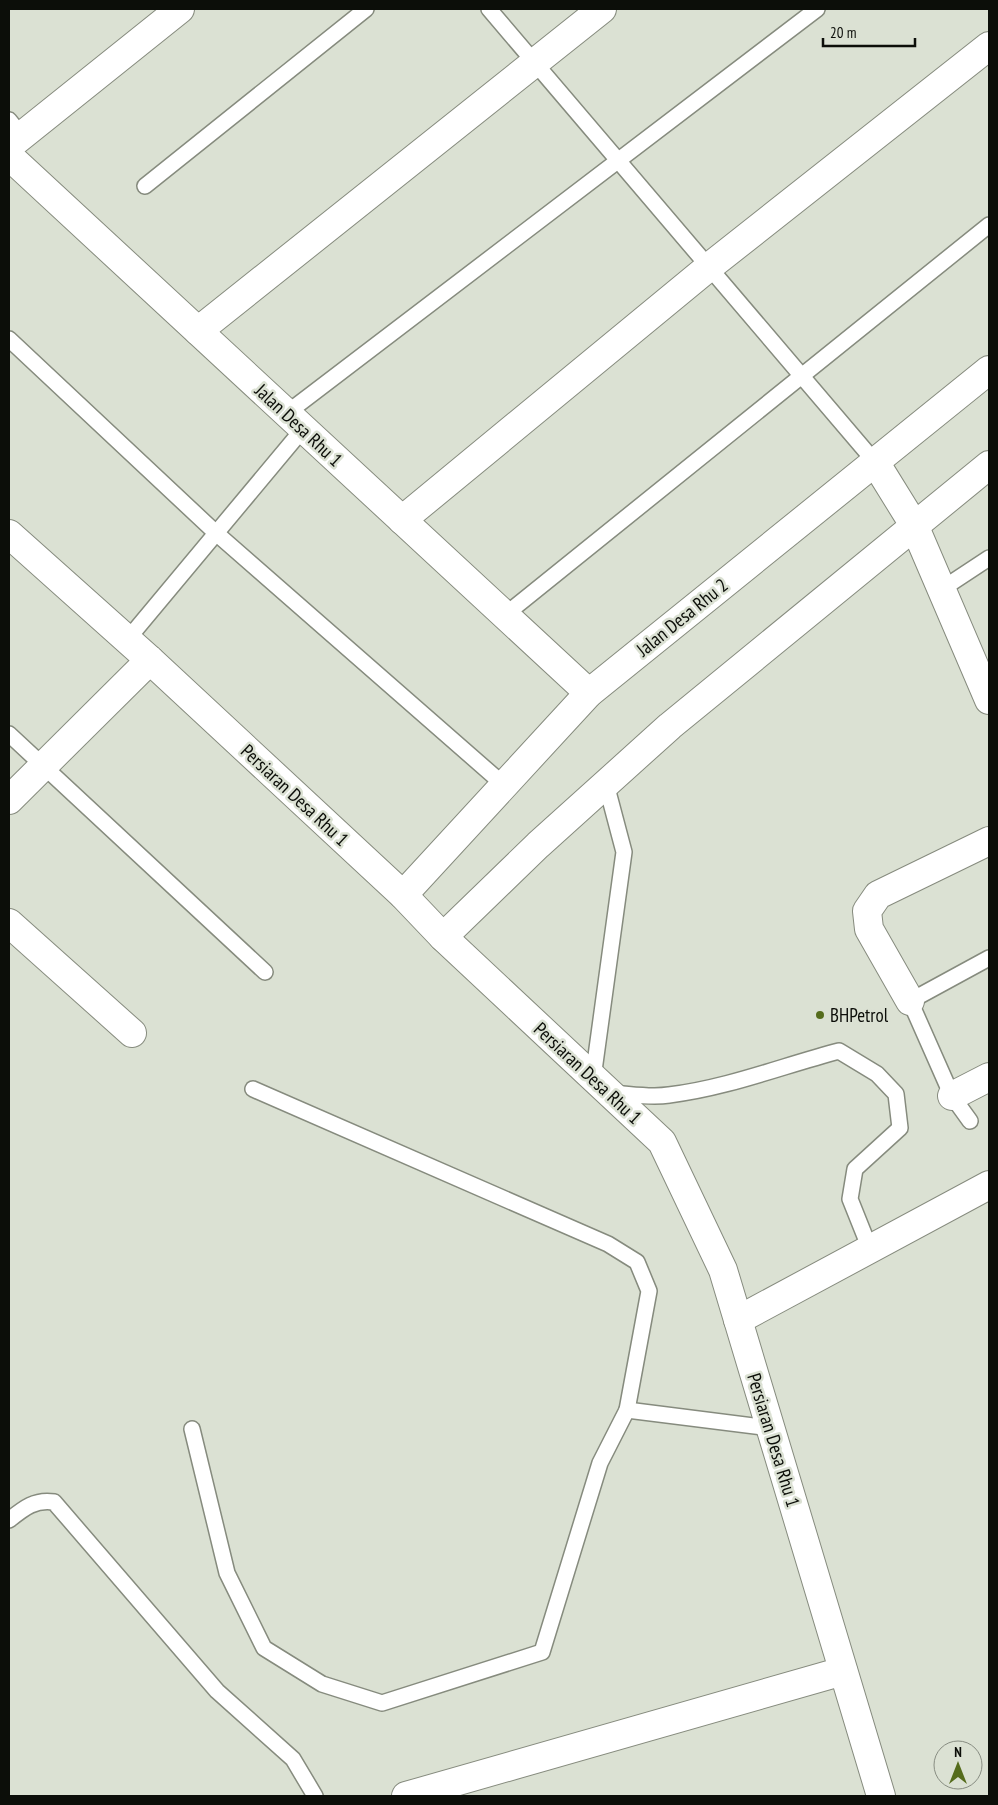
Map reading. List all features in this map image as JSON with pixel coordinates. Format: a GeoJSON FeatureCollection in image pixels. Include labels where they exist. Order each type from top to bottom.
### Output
{"type":"FeatureCollection","features":[{"type":"Feature","properties":{"kind":"street"},"geometry":{"type":"LineString","coordinates":[[12,139],[180,9]]}},
{"type":"Feature","properties":{"kind":"street"},"geometry":{"type":"LineString","coordinates":[[198,331],[602,9]]}},
{"type":"Feature","properties":{"kind":"street"},"geometry":{"type":"LineString","coordinates":[[402,520],[709,267],[989,46]]}},
{"type":"Feature","properties":{"kind":"street","name":"Jalan Desa Rhu 1"},"geometry":{"type":"LineString","coordinates":[[12,139],[198,331],[589,693]]}},
{"type":"Feature","properties":{"kind":"street","name":"Jalan Desa Rhu 2"},"geometry":{"type":"LineString","coordinates":[[403,895],[589,693],[989,370]]}},
{"type":"Feature","properties":{"kind":"street"},"geometry":{"type":"LineString","coordinates":[[875,462],[914,525],[989,700]]}},
{"type":"Feature","properties":{"kind":"street"},"geometry":{"type":"LineString","coordinates":[[443,937],[538,845],[670,726],[989,465]]}},
{"type":"Feature","properties":{"kind":"street","name":"Persiaran Desa Rhu 1"},"geometry":{"type":"LineString","coordinates":[[9,534],[150,660],[403,895],[443,937],[662,1142],[723,1270],[881,1796]]}},
{"type":"Feature","properties":{"kind":"street"},"geometry":{"type":"LineString","coordinates":[[9,800],[150,660]]}},
{"type":"Feature","properties":{"kind":"street"},"geometry":{"type":"LineString","coordinates":[[910,1001],[869,929],[867,911],[878,895],[989,841]]}},
{"type":"Feature","properties":{"kind":"street"},"geometry":{"type":"LineString","coordinates":[[9,923],[132,1033]]}},
{"type":"Feature","properties":{"kind":"street"},"geometry":{"type":"LineString","coordinates":[[952,1096],[989,1077]]}},
{"type":"Feature","properties":{"kind":"street"},"geometry":{"type":"LineString","coordinates":[[738,1320],[989,1185]]}},
{"type":"Feature","properties":{"kind":"street"},"geometry":{"type":"LineString","coordinates":[[406,1796],[444,1791],[843,1671]]}},
{"type":"Feature","properties":{"kind":"lane"},"geometry":{"type":"LineString","coordinates":[[145,186],[366,9]]}},
{"type":"Feature","properties":{"kind":"lane"},"geometry":{"type":"LineString","coordinates":[[489,9],[875,462]]}},
{"type":"Feature","properties":{"kind":"lane"},"geometry":{"type":"LineString","coordinates":[[127,640],[216,533],[295,421],[618,160],[817,9]]}},
{"type":"Feature","properties":{"kind":"lane"},"geometry":{"type":"LineString","coordinates":[[505,615],[989,225]]}},
{"type":"Feature","properties":{"kind":"lane"},"geometry":{"type":"LineString","coordinates":[[9,339],[216,533],[504,785]]}},
{"type":"Feature","properties":{"kind":"lane"},"geometry":{"type":"LineString","coordinates":[[942,589],[989,558]]}},
{"type":"Feature","properties":{"kind":"lane"},"geometry":{"type":"LineString","coordinates":[[9,734],[265,972]]}},
{"type":"Feature","properties":{"kind":"lane"},"geometry":{"type":"LineString","coordinates":[[606,784],[624,852],[602,1086],[667,1096],[741,1081],[800,1061],[839,1051],[877,1074],[896,1094],[900,1128],[856,1169],[850,1198],[870,1249]]}},
{"type":"Feature","properties":{"kind":"lane"},"geometry":{"type":"LineString","coordinates":[[970,1121],[952,1096],[910,1001],[989,958]]}},
{"type":"Feature","properties":{"kind":"lane"},"geometry":{"type":"LineString","coordinates":[[192,1429],[227,1573],[264,1648],[322,1684],[382,1703],[542,1652],[600,1463],[627,1410],[649,1290],[637,1262],[608,1244],[252,1089]]}},
{"type":"Feature","properties":{"kind":"lane"},"geometry":{"type":"LineString","coordinates":[[627,1410],[770,1428]]}},
{"type":"Feature","properties":{"kind":"lane"},"geometry":{"type":"LineString","coordinates":[[9,1520],[31,1504],[44,1500],[54,1502],[217,1691],[293,1758],[315,1796]]}},
{"type":"Feature","properties":{"kind":"place","name":"BHPetrol"},"geometry":{"type":"Point","coordinates":[820,1015]}}]}
